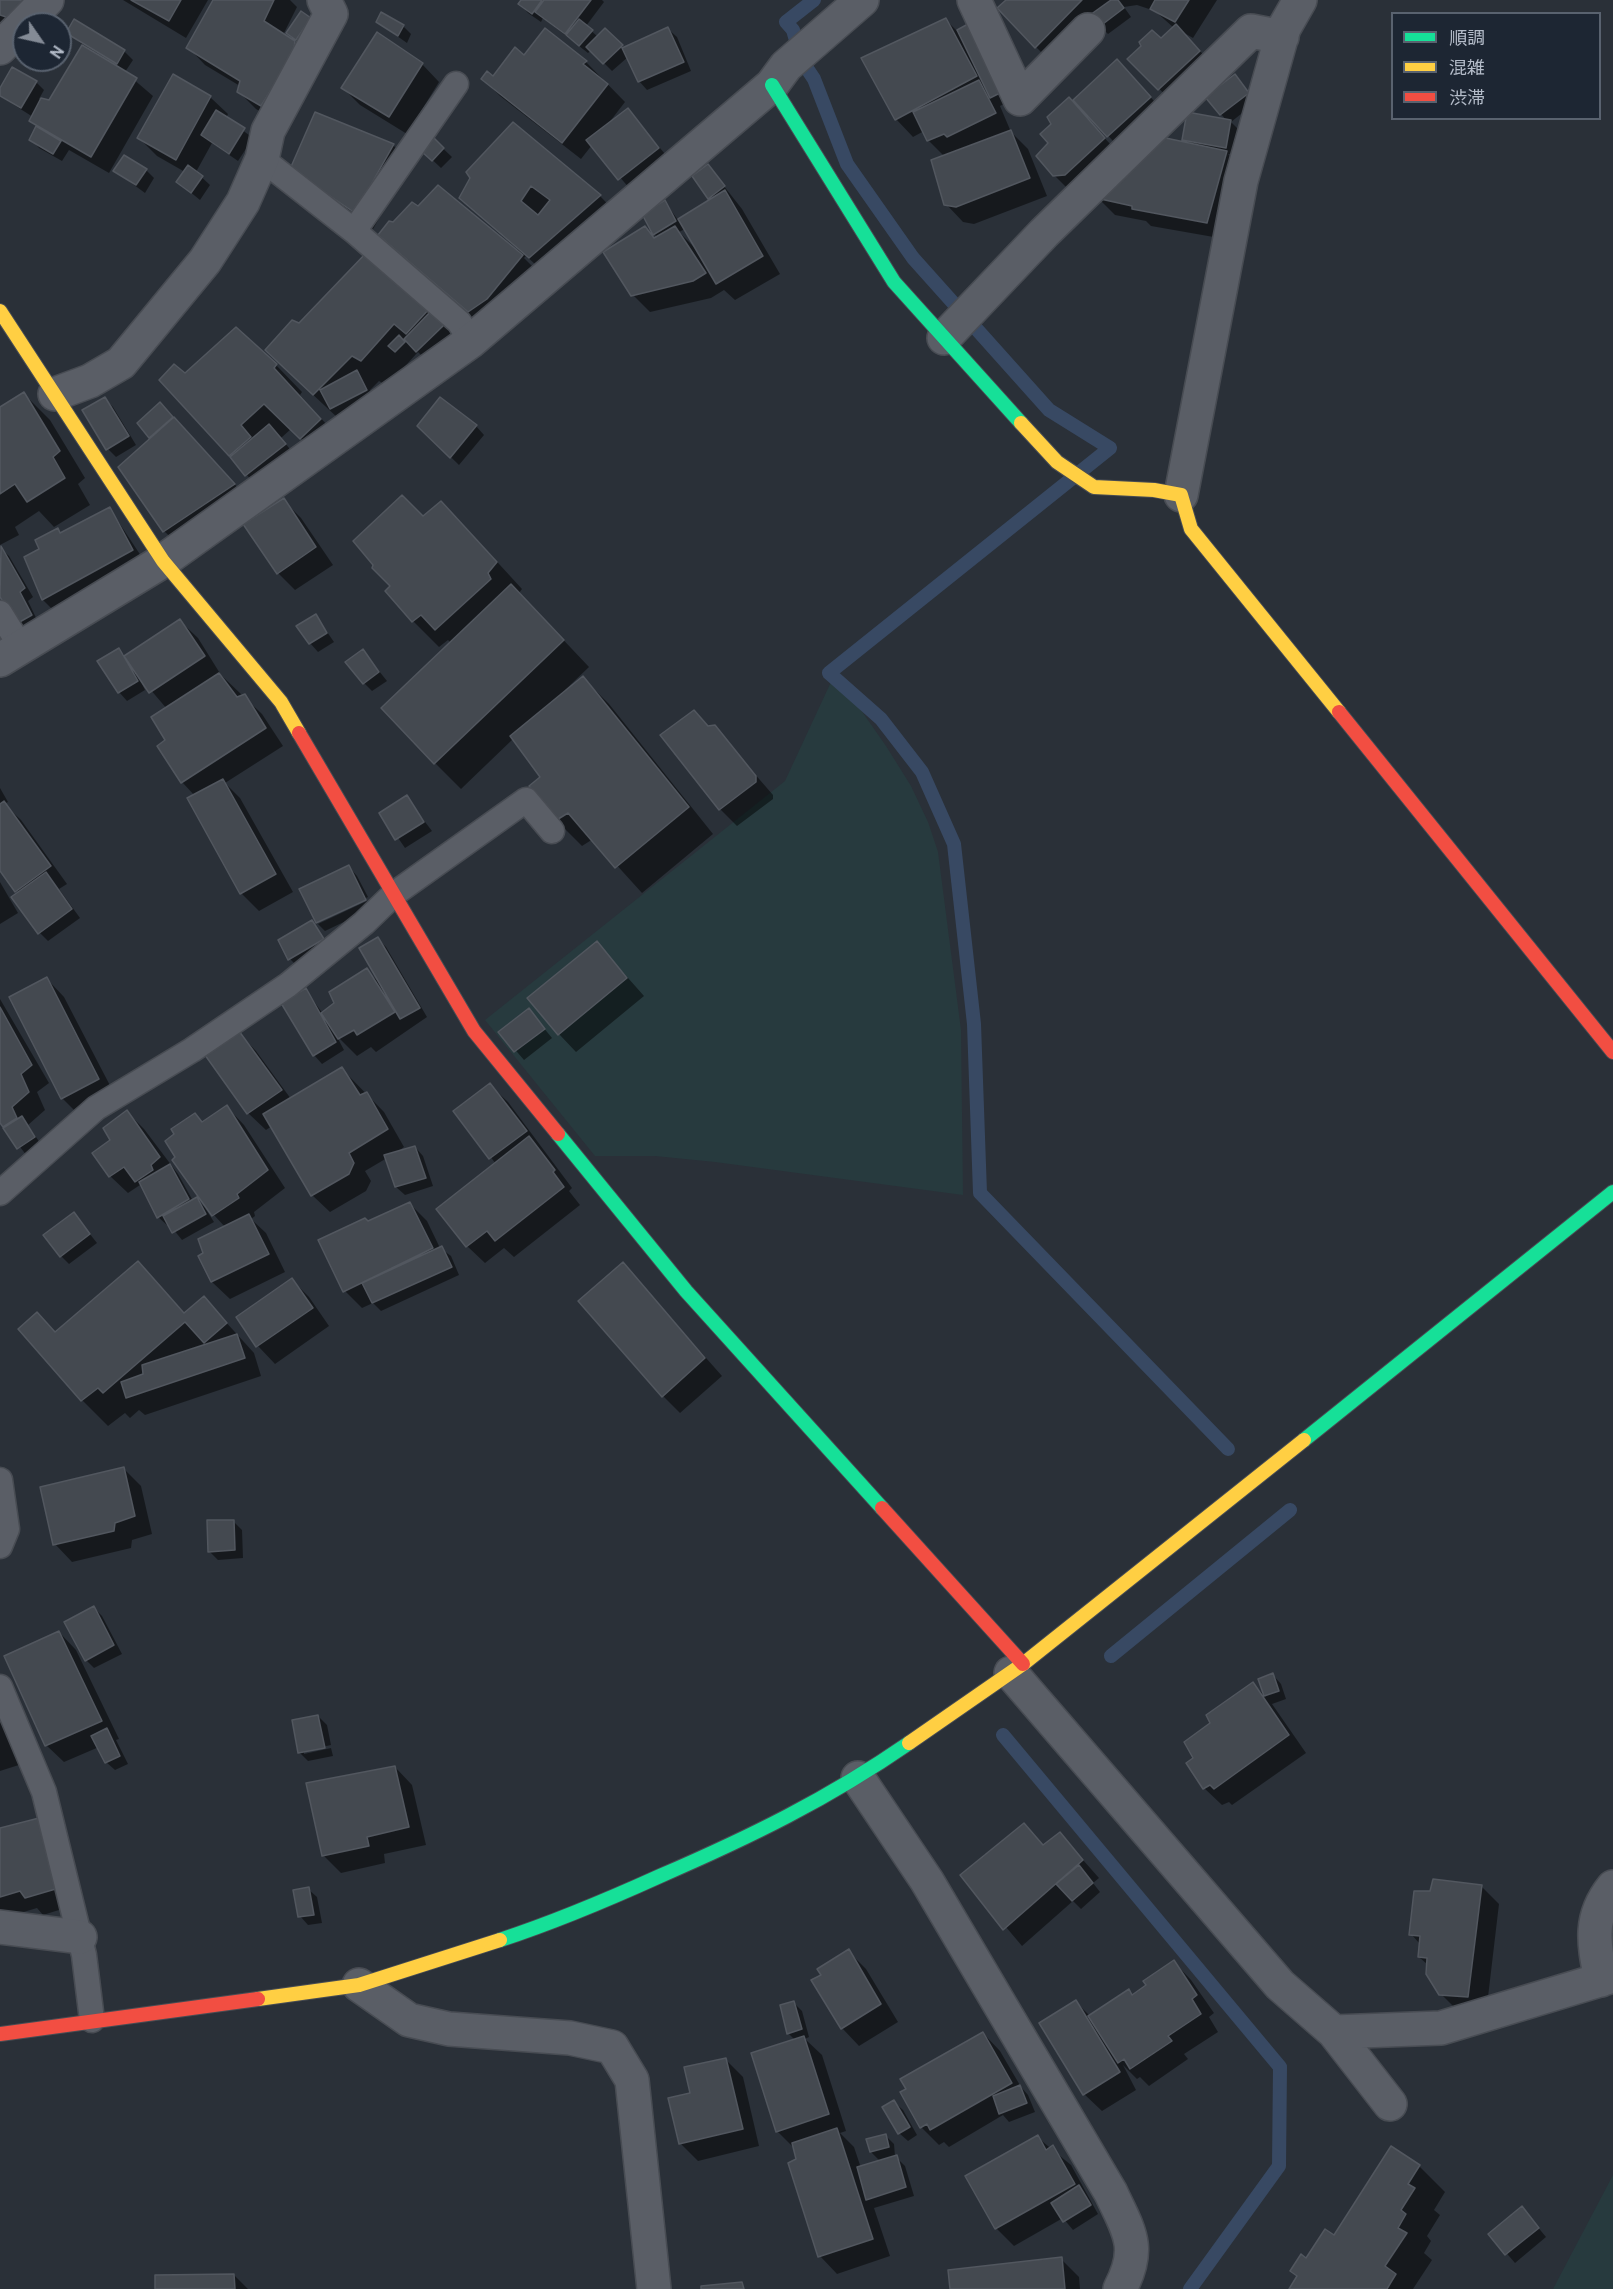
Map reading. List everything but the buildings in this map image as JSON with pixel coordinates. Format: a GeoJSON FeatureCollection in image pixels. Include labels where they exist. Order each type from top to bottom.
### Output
{"type":"FeatureCollection","features":[{"type":"Feature","properties":{"kind":"street"},"geometry":{"type":"LineString","coordinates":[[1,46],[47,0]]}},
{"type":"Feature","properties":{"kind":"street"},"geometry":{"type":"LineString","coordinates":[[55,394],[90,381],[121,363],[206,261],[243,202],[262,159],[268,131],[330,14],[324,0]]}},
{"type":"Feature","properties":{"kind":"street"},"geometry":{"type":"LineString","coordinates":[[10,653],[163,561],[471,342],[779,76],[862,0]]}},
{"type":"Feature","properties":{"kind":"street"},"geometry":{"type":"LineString","coordinates":[[974,0],[1020,99],[1088,30]]}},
{"type":"Feature","properties":{"kind":"street"},"geometry":{"type":"LineString","coordinates":[[1300,0],[1284,28],[1241,181],[1181,495],[1191,529],[1613,1052]]}},
{"type":"Feature","properties":{"kind":"street"},"geometry":{"type":"LineString","coordinates":[[944,338],[1044,233],[1251,31],[1282,37]]}},
{"type":"Feature","properties":{"kind":"street"},"geometry":{"type":"LineString","coordinates":[[779,76],[894,282],[1057,462],[1094,487],[1154,490],[1181,495]]}},
{"type":"Feature","properties":{"kind":"street"},"geometry":{"type":"LineString","coordinates":[[0,311],[163,561],[280,702],[474,1031],[679,1282],[1017,1669],[1280,1985],[1334,2032],[1390,2104]]}},
{"type":"Feature","properties":{"kind":"street"},"geometry":{"type":"LineString","coordinates":[[0,2034],[359,1985],[559,1921],[757,1834],[858,1778],[1017,1669],[1613,1192]]}},
{"type":"Feature","properties":{"kind":"street"},"geometry":{"type":"LineString","coordinates":[[858,1778],[927,1881],[1111,2193],[1132,2239],[1128,2274],[1120,2289]]}},
{"type":"Feature","properties":{"kind":"street"},"geometry":{"type":"LineString","coordinates":[[1334,2032],[1441,2028],[1607,1978],[1593,1940],[1600,1903],[1613,1887]]}},
{"type":"Feature","properties":{"kind":"street"},"geometry":{"type":"LineString","coordinates":[[0,1927],[80,1937]]}},
{"type":"Feature","properties":{"kind":"street"},"geometry":{"type":"LineString","coordinates":[[359,1985],[409,2020],[449,2029],[570,2038],[612,2047],[632,2080],[654,2289]]}},
{"type":"Feature","properties":{"kind":"lane"},"geometry":{"type":"LineString","coordinates":[[354,231],[456,84]]}},
{"type":"Feature","properties":{"kind":"lane"},"geometry":{"type":"LineString","coordinates":[[262,159],[354,231],[459,321],[471,342]]}},
{"type":"Feature","properties":{"kind":"lane"},"geometry":{"type":"LineString","coordinates":[[0,613],[10,653]]}},
{"type":"Feature","properties":{"kind":"lane"},"geometry":{"type":"LineString","coordinates":[[0,1193],[96,1108],[192,1050],[288,986],[364,923],[394,894],[526,800],[552,831]]}},
{"type":"Feature","properties":{"kind":"lane"},"geometry":{"type":"LineString","coordinates":[[0,1480],[7,1529],[0,1546]]}},
{"type":"Feature","properties":{"kind":"lane"},"geometry":{"type":"LineString","coordinates":[[0,1687],[44,1792],[80,1937],[92,2020]]}},
{"type":"Feature","properties":{"kind":"green space"},"geometry":{"type":"Polygon","coordinates":[[[831,682],[856,703],[886,746],[911,786],[928,822],[938,852],[961,1030],[963,1195],[715,1162],[655,1156],[595,1156],[485,1020],[785,781],[831,682]]]}},
{"type":"Feature","properties":{"kind":"green space"},"geometry":{"type":"Polygon","coordinates":[[[1613,2175],[1613,2289],[1553,2289],[1613,2175]]]}},
{"type":"Feature","properties":{"kind":"waterway"},"geometry":{"type":"LineString","coordinates":[[814,0],[786,22],[793,30],[802,61],[814,79],[847,164],[913,258],[1049,410],[1110,448],[829,673],[881,719],[922,772],[954,844],[974,1024],[980,1193],[1228,1449]]}},
{"type":"Feature","properties":{"kind":"waterway"},"geometry":{"type":"LineString","coordinates":[[1111,1656],[1290,1510]]}},
{"type":"Feature","properties":{"kind":"waterway"},"geometry":{"type":"LineString","coordinates":[[1003,1735],[1280,2067],[1279,2166],[1190,2289]]}},
{"type":"Feature","properties":{"kind":"traffic: fast"},"geometry":{"type":"LineString","coordinates":[[772,85],[894,282],[1021,423]]}},
{"type":"Feature","properties":{"kind":"traffic: fast"},"geometry":{"type":"LineString","coordinates":[[558,1134],[686,1291],[882,1508]]}},
{"type":"Feature","properties":{"kind":"traffic: fast"},"geometry":{"type":"LineString","coordinates":[[1304,1440],[1613,1192]]}},
{"type":"Feature","properties":{"kind":"traffic: fast"},"geometry":{"type":"LineString","coordinates":[[500,1940],[601,1902],[757,1832],[849,1782],[909,1743]]}},
{"type":"Feature","properties":{"kind":"traffic: slow"},"geometry":{"type":"LineString","coordinates":[[0,311],[163,561],[281,702],[299,733]]}},
{"type":"Feature","properties":{"kind":"traffic: slow"},"geometry":{"type":"LineString","coordinates":[[1021,423],[1057,462],[1094,487],[1154,490],[1181,495],[1191,529],[1339,712]]}},
{"type":"Feature","properties":{"kind":"traffic: slow"},"geometry":{"type":"LineString","coordinates":[[909,1743],[1023,1664],[1304,1440]]}},
{"type":"Feature","properties":{"kind":"traffic: slow"},"geometry":{"type":"LineString","coordinates":[[258,1999],[359,1985],[500,1940]]}},
{"type":"Feature","properties":{"kind":"traffic: jam"},"geometry":{"type":"LineString","coordinates":[[1339,712],[1613,1052]]}},
{"type":"Feature","properties":{"kind":"traffic: jam"},"geometry":{"type":"LineString","coordinates":[[299,733],[474,1031],[558,1134]]}},
{"type":"Feature","properties":{"kind":"traffic: jam"},"geometry":{"type":"LineString","coordinates":[[882,1508],[1023,1664]]}},
{"type":"Feature","properties":{"kind":"traffic: jam"},"geometry":{"type":"LineString","coordinates":[[0,2034],[258,1999]]}}]}
